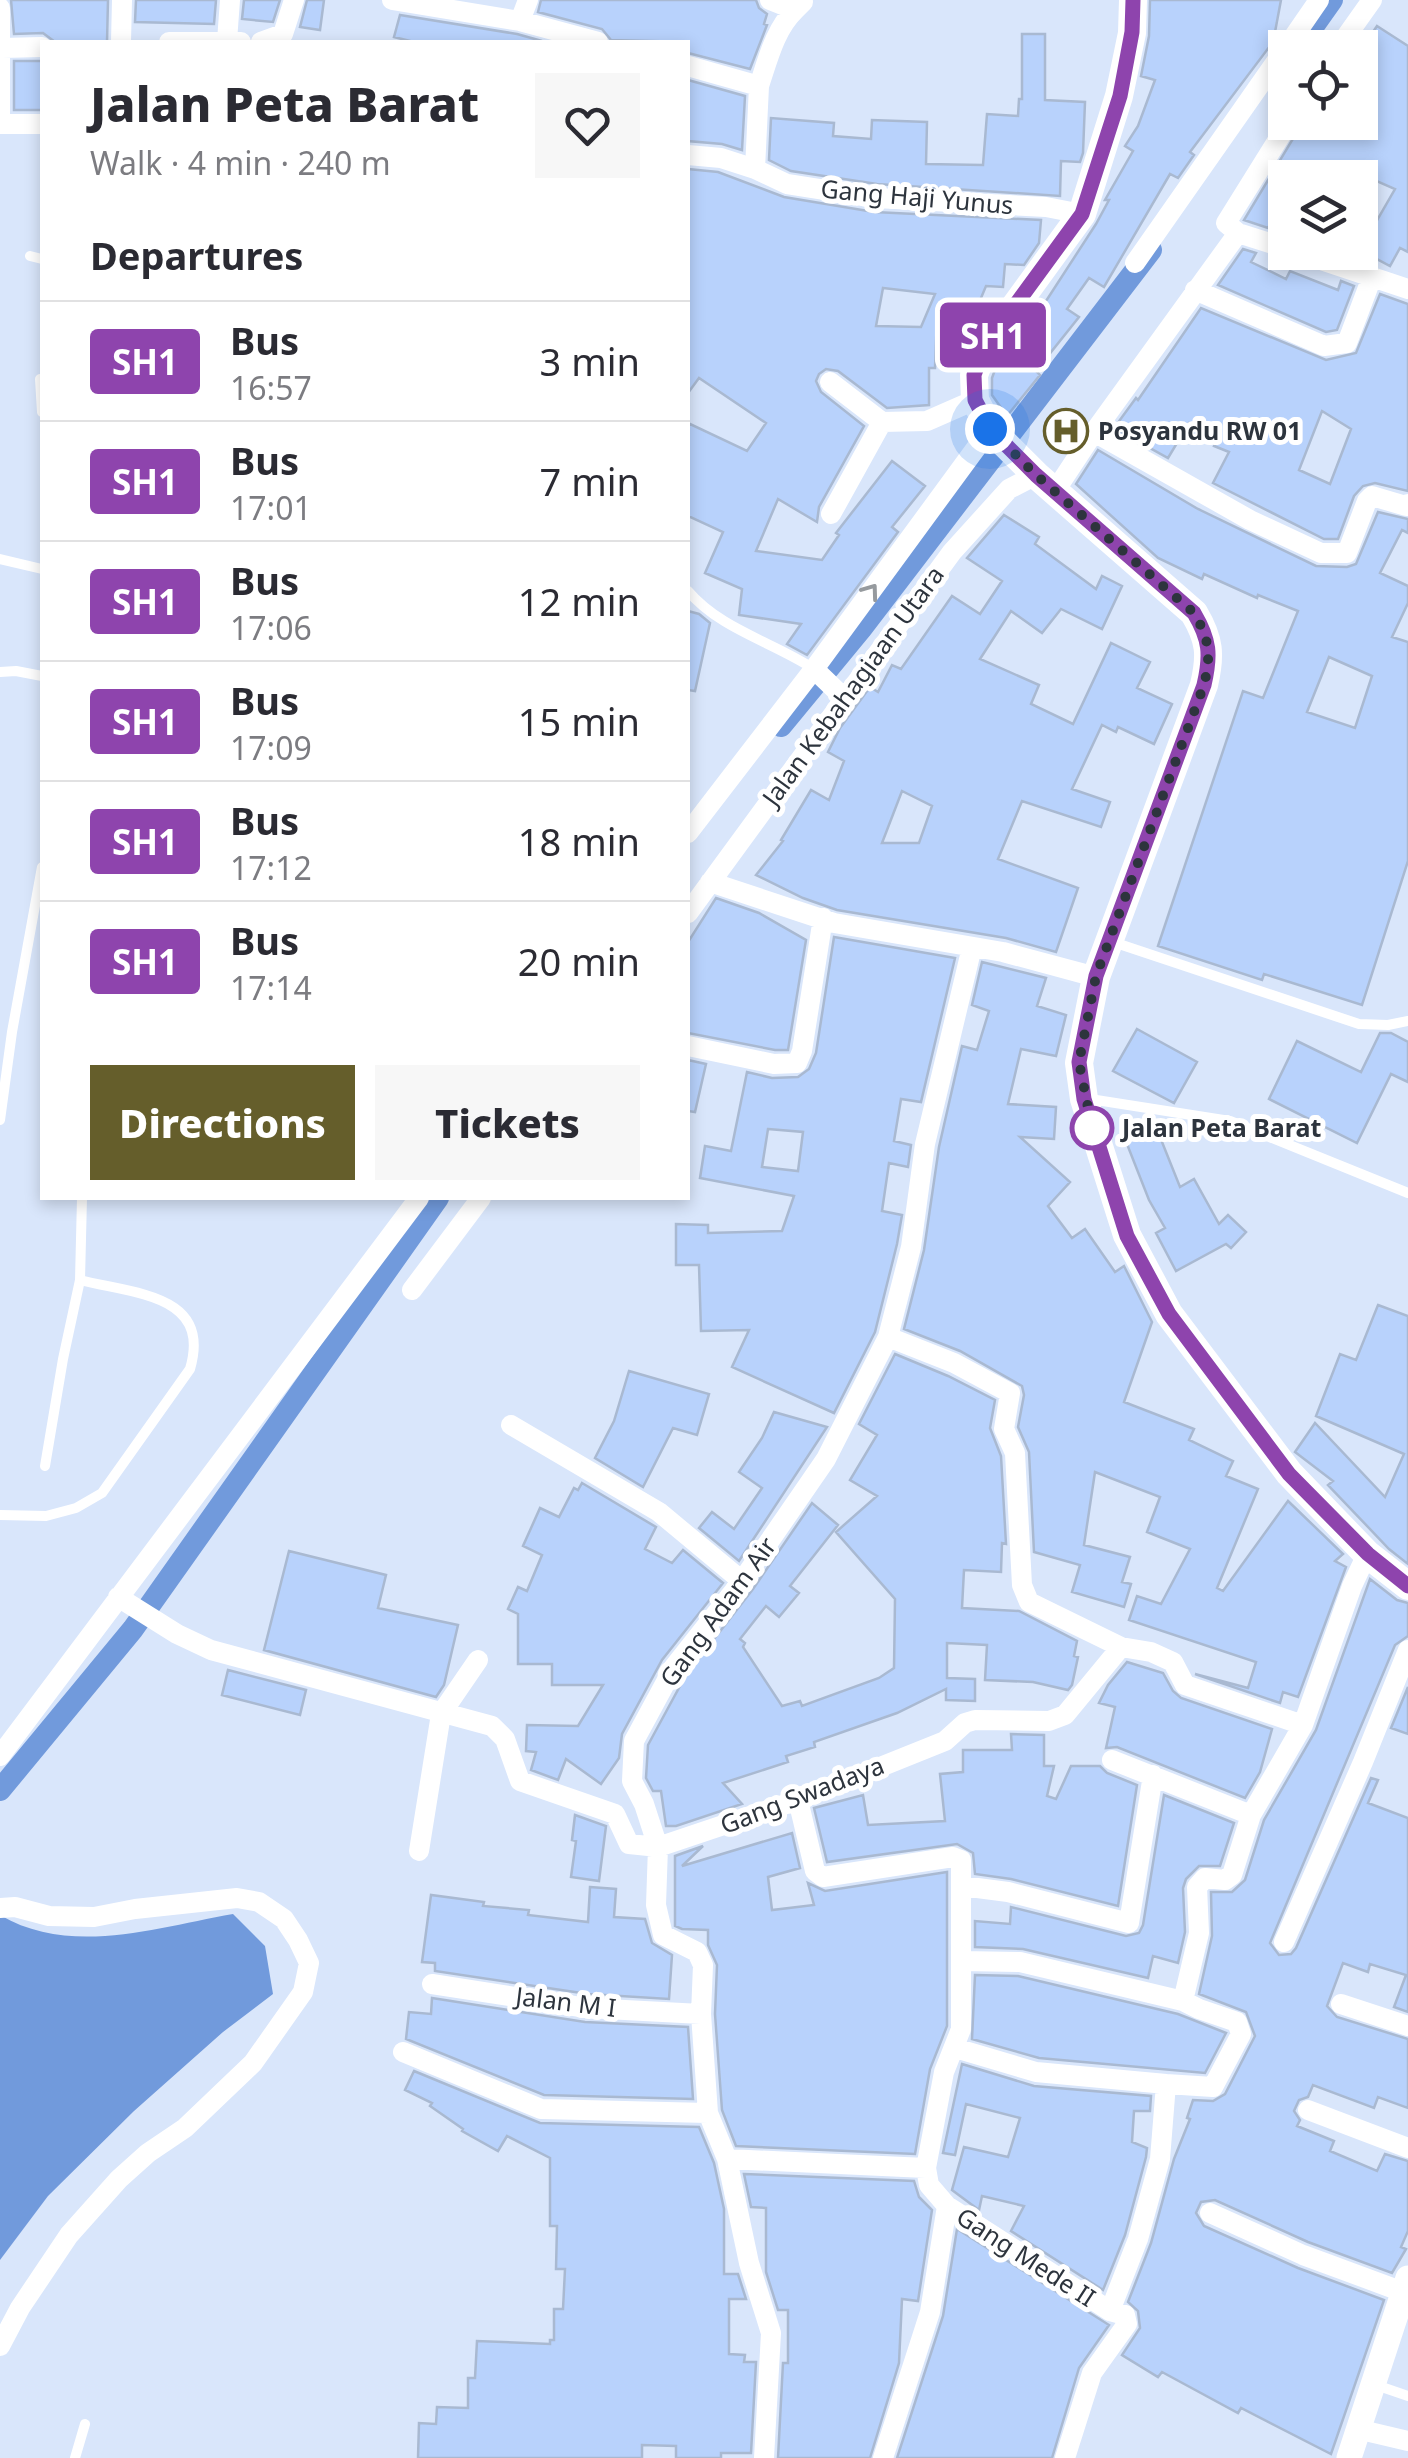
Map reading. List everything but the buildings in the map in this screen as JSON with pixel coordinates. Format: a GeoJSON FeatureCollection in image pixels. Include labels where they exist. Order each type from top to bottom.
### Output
{"type":"FeatureCollection","features":[{"type":"Feature","properties":{"kind":"main road"},"geometry":{"type":"LineString","coordinates":[[1133,0],[1132,32],[1120,96],[1082,214],[984,348],[974,375],[975,400],[991,430],[1194,613],[1207,634],[1209,664],[1204,685],[1096,976],[1079,1062],[1084,1099],[1127,1236],[1169,1314],[1289,1474],[1368,1554],[1408,1586]]}},
{"type":"Feature","properties":{"kind":"street"},"geometry":{"type":"LineString","coordinates":[[120,40],[122,0]]}},
{"type":"Feature","properties":{"kind":"street"},"geometry":{"type":"LineString","coordinates":[[230,0],[230,40]]}},
{"type":"Feature","properties":{"kind":"street"},"geometry":{"type":"LineString","coordinates":[[266,40],[283,34],[294,0]]}},
{"type":"Feature","properties":{"kind":"street"},"geometry":{"type":"LineString","coordinates":[[392,0],[520,22],[590,40]]}},
{"type":"Feature","properties":{"kind":"street"},"geometry":{"type":"LineString","coordinates":[[520,22],[528,0]]}},
{"type":"Feature","properties":{"kind":"street"},"geometry":{"type":"LineString","coordinates":[[770,0],[800,5]]}},
{"type":"Feature","properties":{"kind":"street"},"geometry":{"type":"LineString","coordinates":[[1299,30],[1320,0]]}},
{"type":"Feature","properties":{"kind":"street"},"geometry":{"type":"LineString","coordinates":[[1351,30],[1372,0]]}},
{"type":"Feature","properties":{"kind":"street"},"geometry":{"type":"LineString","coordinates":[[754,169],[759,86],[775,40],[786,19],[800,5]]}},
{"type":"Feature","properties":{"kind":"street"},"geometry":{"type":"LineString","coordinates":[[0,8],[0,123],[40,124]]}},
{"type":"Feature","properties":{"kind":"street"},"geometry":{"type":"LineString","coordinates":[[2,48],[40,47]]}},
{"type":"Feature","properties":{"kind":"street"},"geometry":{"type":"LineString","coordinates":[[690,67],[759,86]]}},
{"type":"Feature","properties":{"kind":"street"},"geometry":{"type":"LineString","coordinates":[[1135,262],[1268,74]]}},
{"type":"Feature","properties":{"kind":"street"},"geometry":{"type":"LineString","coordinates":[[1268,243],[1228,227],[1228,218],[1278,140]]}},
{"type":"Feature","properties":{"kind":"street","name":"Gang Haji Yunus"},"geometry":{"type":"LineString","coordinates":[[690,155],[721,158],[787,184],[876,198],[1046,206],[1082,214]]}},
{"type":"Feature","properties":{"kind":"street"},"geometry":{"type":"LineString","coordinates":[[1042,479],[1094,432],[1238,233]]}},
{"type":"Feature","properties":{"kind":"street"},"geometry":{"type":"LineString","coordinates":[[1351,270],[1408,289]]}},
{"type":"Feature","properties":{"kind":"street"},"geometry":{"type":"LineString","coordinates":[[1195,290],[1324,346],[1347,343],[1372,277]]}},
{"type":"Feature","properties":{"kind":"street"},"geometry":{"type":"LineString","coordinates":[[830,382],[882,422],[927,420],[975,400]]}},
{"type":"Feature","properties":{"kind":"street"},"geometry":{"type":"LineString","coordinates":[[831,514],[882,422]]}},
{"type":"Feature","properties":{"kind":"street"},"geometry":{"type":"LineString","coordinates":[[690,830],[815,671],[991,430]]}},
{"type":"Feature","properties":{"kind":"street"},"geometry":{"type":"LineString","coordinates":[[1094,432],[1250,520],[1321,552],[1348,552],[1372,496],[1408,504]]}},
{"type":"Feature","properties":{"kind":"street","name":"Jalan Kebahagiaan Utara"},"geometry":{"type":"LineString","coordinates":[[690,910],[841,695],[952,552],[1009,489],[1042,479]]}},
{"type":"Feature","properties":{"kind":"street"},"geometry":{"type":"LineString","coordinates":[[815,671],[841,695]]}},
{"type":"Feature","properties":{"kind":"street"},"geometry":{"type":"LineString","coordinates":[[710,882],[823,918],[1096,976]]}},
{"type":"Feature","properties":{"kind":"street"},"geometry":{"type":"LineString","coordinates":[[690,1046],[774,1064],[796,1062],[802,1051],[823,918]]}},
{"type":"Feature","properties":{"kind":"street","name":"Gang Adam Air"},"geometry":{"type":"LineString","coordinates":[[764,2458],[771,2333],[749,2263],[727,2159],[708,2113],[701,2014],[703,1964],[698,1952],[662,1934],[658,1924],[658,1847],[632,1780],[634,1741],[674,1667],[742,1582],[826,1459],[888,1338],[911,1247],[925,1144],[972,947]]}},
{"type":"Feature","properties":{"kind":"street"},"geometry":{"type":"LineString","coordinates":[[0,1756],[126,1602],[417,1200]]}},
{"type":"Feature","properties":{"kind":"street"},"geometry":{"type":"LineString","coordinates":[[412,1290],[480,1200]]}},
{"type":"Feature","properties":{"kind":"street"},"geometry":{"type":"LineString","coordinates":[[888,1338],[954,1363],[1010,1393],[1004,1429],[1015,1454],[1022,1585],[1028,1602],[1120,1648],[1151,1652],[1173,1662],[1185,1685],[1303,1725]]}},
{"type":"Feature","properties":{"kind":"street"},"geometry":{"type":"LineString","coordinates":[[511,1425],[659,1512],[742,1582]]}},
{"type":"Feature","properties":{"kind":"street"},"geometry":{"type":"LineString","coordinates":[[1183,2000],[1199,1934],[1198,1887],[1205,1878],[1225,1880],[1232,1875],[1251,1816],[1303,1725],[1352,1586],[1368,1554]]}},
{"type":"Feature","properties":{"kind":"street"},"geometry":{"type":"LineString","coordinates":[[126,1602],[177,1634],[212,1650],[492,1726],[505,1739],[520,1781],[615,1814],[629,1844],[658,1847]]}},
{"type":"Feature","properties":{"kind":"street","name":"Gang Swadaya"},"geometry":{"type":"LineString","coordinates":[[658,1847],[798,1800],[945,1740],[965,1723],[1048,1720],[1065,1715],[1120,1648]]}},
{"type":"Feature","properties":{"kind":"street"},"geometry":{"type":"LineString","coordinates":[[1284,1942],[1408,1650]]}},
{"type":"Feature","properties":{"kind":"street"},"geometry":{"type":"LineString","coordinates":[[419,1851],[441,1714],[478,1660]]}},
{"type":"Feature","properties":{"kind":"street"},"geometry":{"type":"LineString","coordinates":[[1112,1760],[1251,1816]]}},
{"type":"Feature","properties":{"kind":"street"},"geometry":{"type":"LineString","coordinates":[[962,1886],[1008,1892],[1129,1923],[1153,1775]]}},
{"type":"Feature","properties":{"kind":"street"},"geometry":{"type":"LineString","coordinates":[[727,2159],[926,2168],[944,2072],[960,2029],[960,1860],[953,1856],[823,1878],[815,1872],[798,1800]]}},
{"type":"Feature","properties":{"kind":"street"},"geometry":{"type":"LineString","coordinates":[[0,1908],[94,1918],[136,1908],[237,1898],[259,1902],[284,1919],[309,1964],[303,1992],[253,2063],[185,2128],[119,2179],[69,2235],[20,2308],[0,2346]]}},
{"type":"Feature","properties":{"kind":"street"},"geometry":{"type":"LineString","coordinates":[[956,2048],[1036,2072],[1214,2087],[1241,2034],[1237,2022],[1198,2010],[1183,2000],[1020,1962],[962,1961]]}},
{"type":"Feature","properties":{"kind":"street","name":"Jalan M I"},"geometry":{"type":"LineString","coordinates":[[432,1984],[587,2008],[701,2014]]}},
{"type":"Feature","properties":{"kind":"street"},"geometry":{"type":"LineString","coordinates":[[1341,2004],[1408,2026]]}},
{"type":"Feature","properties":{"kind":"street"},"geometry":{"type":"LineString","coordinates":[[403,2052],[541,2109],[708,2113]]}},
{"type":"Feature","properties":{"kind":"street","name":"Gang Mede II"},"geometry":{"type":"LineString","coordinates":[[926,2168],[930,2185],[947,2206],[1110,2311],[1138,2239],[1160,2158],[1166,2084]]}},
{"type":"Feature","properties":{"kind":"street"},"geometry":{"type":"LineString","coordinates":[[1308,2110],[1408,2148]]}},
{"type":"Feature","properties":{"kind":"street","name":"Gang Mede II"},"geometry":{"type":"LineString","coordinates":[[883,2458],[930,2312],[947,2206]]}},
{"type":"Feature","properties":{"kind":"street"},"geometry":{"type":"LineString","coordinates":[[1210,2214],[1303,2255],[1406,2285],[1349,2458]]}},
{"type":"Feature","properties":{"kind":"street"},"geometry":{"type":"LineString","coordinates":[[1065,2458],[1092,2373],[1127,2324],[1125,2316],[1110,2311]]}},
{"type":"Feature","properties":{"kind":"street"},"geometry":{"type":"LineString","coordinates":[[1358,2429],[1408,2441]]}},
{"type":"Feature","properties":{"kind":"lane"},"geometry":{"type":"LineString","coordinates":[[30,256],[40,258]]}},
{"type":"Feature","properties":{"kind":"lane"},"geometry":{"type":"LineString","coordinates":[[0,559],[40,567]]}},
{"type":"Feature","properties":{"kind":"lane"},"geometry":{"type":"LineString","coordinates":[[690,593],[723,622],[787,651],[815,671]]}},
{"type":"Feature","properties":{"kind":"lane"},"geometry":{"type":"LineString","coordinates":[[0,672],[40,676]]}},
{"type":"Feature","properties":{"kind":"lane"},"geometry":{"type":"LineString","coordinates":[[0,1120],[6,1030],[40,876]]}},
{"type":"Feature","properties":{"kind":"lane"},"geometry":{"type":"LineString","coordinates":[[1108,940],[1359,1024],[1388,1026],[1408,1021]]}},
{"type":"Feature","properties":{"kind":"lane"},"geometry":{"type":"LineString","coordinates":[[1084,1099],[1230,1121],[1408,1193]]}},
{"type":"Feature","properties":{"kind":"lane"},"geometry":{"type":"LineString","coordinates":[[45,1466],[80,1280],[82,1200]]}},
{"type":"Feature","properties":{"kind":"lane"},"geometry":{"type":"LineString","coordinates":[[0,1515],[46,1516],[76,1508],[102,1493],[190,1368],[196,1347],[193,1324],[173,1304],[80,1280]]}},
{"type":"Feature","properties":{"kind":"lane"},"geometry":{"type":"LineString","coordinates":[[1372,2384],[1408,2396]]}},
{"type":"Feature","properties":{"kind":"lane"},"geometry":{"type":"LineString","coordinates":[[75,2458],[84,2424]]}},
{"type":"Feature","properties":{"kind":"water"},"geometry":{"type":"Polygon","coordinates":[[[233,1914],[265,1946],[273,1994],[223,2032],[134,2111],[48,2196],[0,2260],[0,1915],[27,1928],[85,1937],[145,1931],[233,1914]]]}},
{"type":"Feature","properties":{"kind":"waterway"},"geometry":{"type":"LineString","coordinates":[[1311,30],[1332,0]]}},
{"type":"Feature","properties":{"kind":"waterway"},"geometry":{"type":"LineString","coordinates":[[781,726],[861,629],[1151,250]]}},
{"type":"Feature","properties":{"kind":"waterway"},"geometry":{"type":"LineString","coordinates":[[0,1790],[133,1629],[437,1200]]}},
{"type":"Feature","properties":{"kind":"bus line","name":"SH1"},"geometry":{"type":"LineString","coordinates":[[1133,0],[1132,32],[1120,96],[1082,214],[984,348],[974,375],[975,400],[990,429],[1036,475],[1194,613],[1207,634],[1209,664],[1204,685],[1096,976],[1079,1062],[1084,1099],[1127,1236],[1169,1314],[1289,1474],[1368,1554],[1408,1586]]}},
{"type":"Feature","properties":{"kind":"place","name":"Posyandu RW 01"},"geometry":{"type":"Point","coordinates":[1066,431]}},
{"type":"Feature","properties":{"kind":"place","name":"Jalan Peta Barat"},"geometry":{"type":"Point","coordinates":[1092,1128]}},
{"type":"Feature","properties":{"kind":"route"},"geometry":{"type":"LineString","coordinates":[[990,429],[1036,475],[1194,613],[1207,634],[1209,664],[1204,685],[1096,976],[1079,1062],[1092,1128]]}}]}
